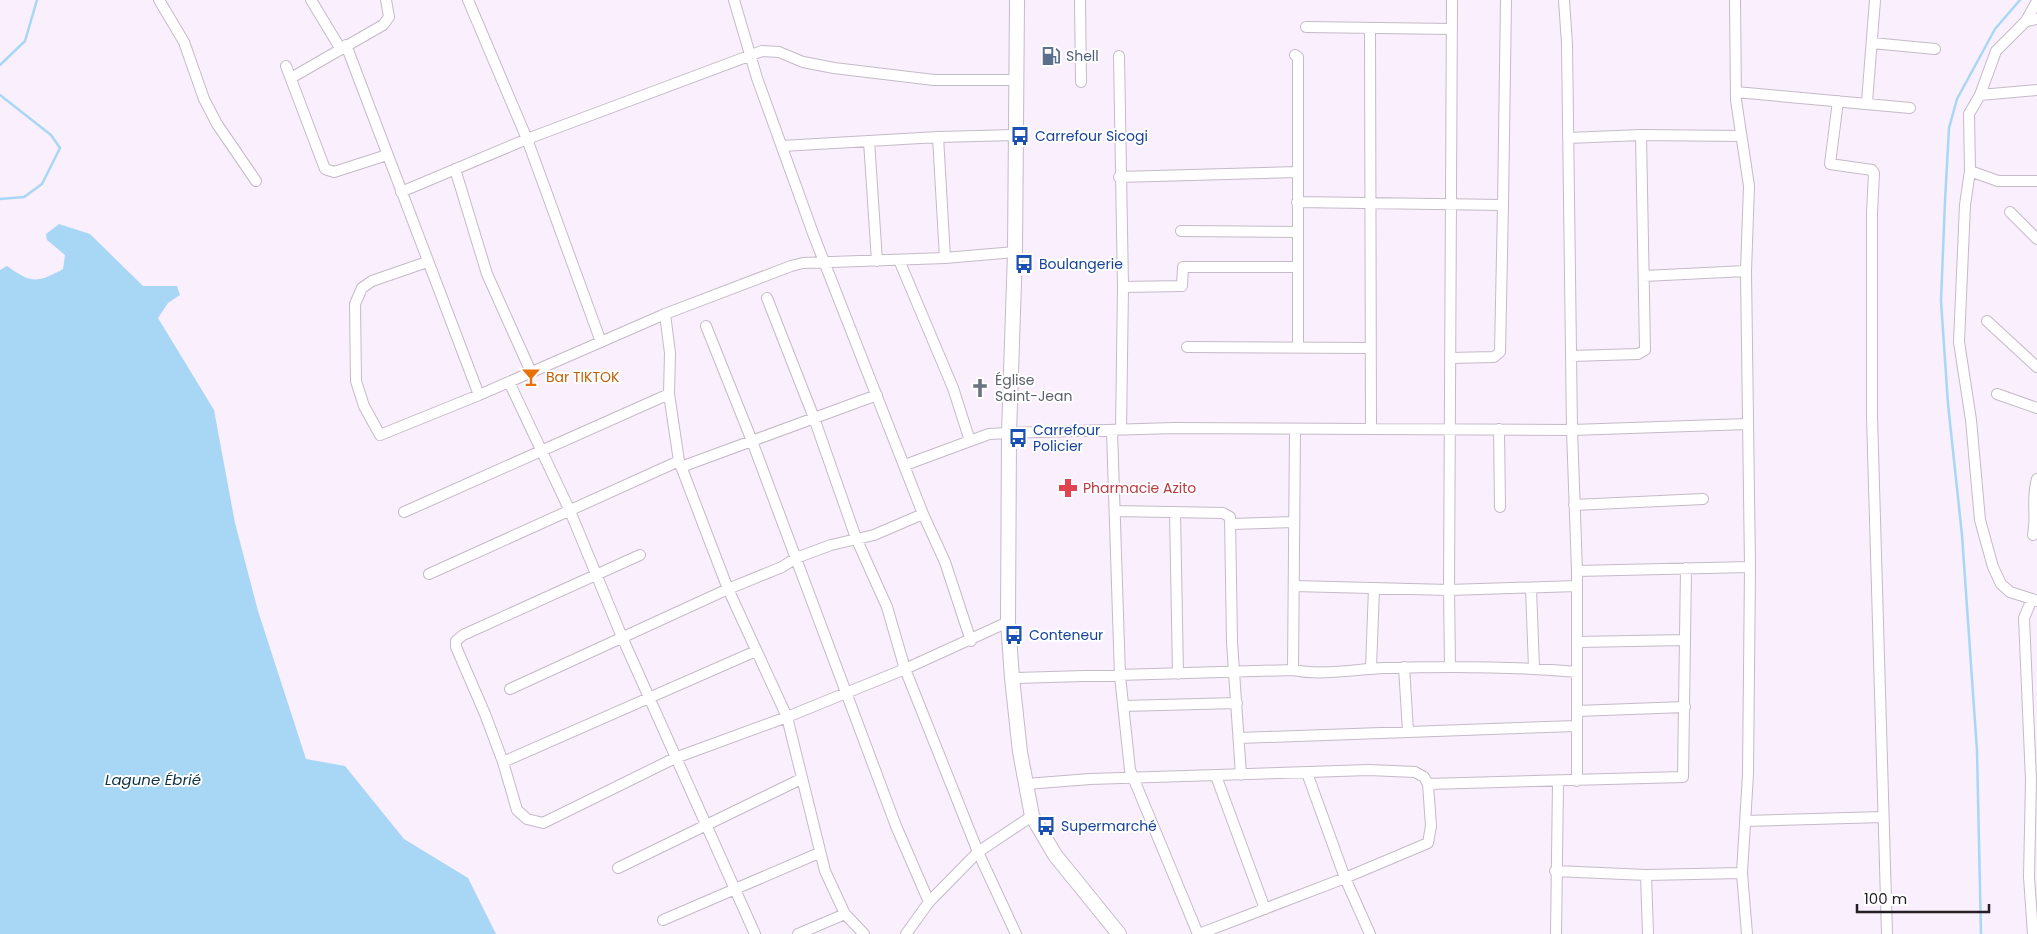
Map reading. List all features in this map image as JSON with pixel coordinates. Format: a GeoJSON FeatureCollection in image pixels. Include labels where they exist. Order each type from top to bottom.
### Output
{"type":"FeatureCollection","features":[{"type":"Feature","properties":{"kind":"street"},"geometry":{"type":"LineString","coordinates":[[160,0],[184,42],[204,99],[217,124],[256,181]]}},
{"type":"Feature","properties":{"kind":"street"},"geometry":{"type":"LineString","coordinates":[[310,0],[343,46],[387,154],[479,395]]}},
{"type":"Feature","properties":{"kind":"street"},"geometry":{"type":"LineString","coordinates":[[291,78],[343,46],[383,25],[389,17],[386,0]]}},
{"type":"Feature","properties":{"kind":"street"},"geometry":{"type":"LineString","coordinates":[[468,0],[527,139],[601,342]]}},
{"type":"Feature","properties":{"kind":"street"},"geometry":{"type":"LineString","coordinates":[[734,0],[750,54],[824,263],[923,514],[945,562],[970,641]]}},
{"type":"Feature","properties":{"kind":"street"},"geometry":{"type":"LineString","coordinates":[[1017,0],[1014,252],[1009,433],[1008,622],[1012,678],[1032,816],[1055,856],[1119,934]]}},
{"type":"Feature","properties":{"kind":"street"},"geometry":{"type":"LineString","coordinates":[[1080,0],[1081,82]]}},
{"type":"Feature","properties":{"kind":"street"},"geometry":{"type":"LineString","coordinates":[[1450,667],[1448,590],[1452,0]]}},
{"type":"Feature","properties":{"kind":"street"},"geometry":{"type":"LineString","coordinates":[[1450,358],[1494,357],[1500,352],[1506,0]]}},
{"type":"Feature","properties":{"kind":"street"},"geometry":{"type":"LineString","coordinates":[[1564,0],[1567,44],[1572,430],[1577,571],[1577,781]]}},
{"type":"Feature","properties":{"kind":"street"},"geometry":{"type":"LineString","coordinates":[[1735,0],[1736,92],[1749,186],[1746,270],[1750,567],[1748,774],[1742,873],[1747,934]]}},
{"type":"Feature","properties":{"kind":"street"},"geometry":{"type":"LineString","coordinates":[[1867,102],[1875,0]]}},
{"type":"Feature","properties":{"kind":"street"},"geometry":{"type":"LineString","coordinates":[[2033,934],[2034,782],[2024,618],[2035,600],[2010,592],[2001,584],[1993,567],[1980,520],[1971,420],[1959,342],[1965,205],[1970,171],[1969,114],[1980,95],[1996,51],[2026,21],[2037,1]]}},
{"type":"Feature","properties":{"kind":"street"},"geometry":{"type":"LineString","coordinates":[[2026,21],[2037,19]]}},
{"type":"Feature","properties":{"kind":"street"},"geometry":{"type":"LineString","coordinates":[[1306,27],[1452,29]]}},
{"type":"Feature","properties":{"kind":"street"},"geometry":{"type":"LineString","coordinates":[[1370,29],[1372,202],[1371,429]]}},
{"type":"Feature","properties":{"kind":"street"},"geometry":{"type":"LineString","coordinates":[[1872,44],[1935,49]]}},
{"type":"Feature","properties":{"kind":"street"},"geometry":{"type":"LineString","coordinates":[[401,192],[527,139],[762,51],[779,52],[803,62],[834,68],[934,80],[1016,80]]}},
{"type":"Feature","properties":{"kind":"street"},"geometry":{"type":"LineString","coordinates":[[1295,55],[1298,57],[1298,348]]}},
{"type":"Feature","properties":{"kind":"street"},"geometry":{"type":"LineString","coordinates":[[1026,784],[1090,779],[1133,779],[1399,770],[1415,772],[1424,777],[1428,784],[1431,826],[1428,843],[1345,878],[1198,934],[1133,779],[1120,676],[1115,511],[1123,287],[1119,56]]}},
{"type":"Feature","properties":{"kind":"street"},"geometry":{"type":"LineString","coordinates":[[286,66],[325,169],[334,172],[387,154]]}},
{"type":"Feature","properties":{"kind":"street"},"geometry":{"type":"LineString","coordinates":[[1980,95],[2037,90]]}},
{"type":"Feature","properties":{"kind":"street"},"geometry":{"type":"LineString","coordinates":[[1736,92],[1867,102],[1910,108]]}},
{"type":"Feature","properties":{"kind":"street"},"geometry":{"type":"LineString","coordinates":[[1838,101],[1830,164],[1872,170],[1874,173],[1872,213],[1872,416],[1887,934]]}},
{"type":"Feature","properties":{"kind":"street"},"geometry":{"type":"LineString","coordinates":[[1568,138],[1641,135],[1741,136]]}},
{"type":"Feature","properties":{"kind":"street"},"geometry":{"type":"LineString","coordinates":[[1571,356],[1638,354],[1645,350],[1641,135]]}},
{"type":"Feature","properties":{"kind":"street"},"geometry":{"type":"LineString","coordinates":[[782,146],[938,137],[1016,136]]}},
{"type":"Feature","properties":{"kind":"street"},"geometry":{"type":"LineString","coordinates":[[938,137],[945,258]]}},
{"type":"Feature","properties":{"kind":"street"},"geometry":{"type":"LineString","coordinates":[[869,141],[877,261]]}},
{"type":"Feature","properties":{"kind":"street"},"geometry":{"type":"LineString","coordinates":[[455,169],[487,274],[531,372]]}},
{"type":"Feature","properties":{"kind":"street"},"geometry":{"type":"LineString","coordinates":[[1970,171],[1998,181],[2037,181]]}},
{"type":"Feature","properties":{"kind":"street"},"geometry":{"type":"LineString","coordinates":[[1120,177],[1297,172]]}},
{"type":"Feature","properties":{"kind":"street"},"geometry":{"type":"LineString","coordinates":[[1297,202],[1503,205]]}},
{"type":"Feature","properties":{"kind":"street"},"geometry":{"type":"LineString","coordinates":[[2010,212],[2037,239]]}},
{"type":"Feature","properties":{"kind":"street"},"geometry":{"type":"LineString","coordinates":[[1181,231],[1298,232]]}},
{"type":"Feature","properties":{"kind":"street"},"geometry":{"type":"LineString","coordinates":[[427,262],[372,282],[358,293],[355,304],[354,361],[356,381],[364,406],[380,434],[386,434],[479,395],[665,314],[791,266],[945,258],[1014,252]]}},
{"type":"Feature","properties":{"kind":"street"},"geometry":{"type":"LineString","coordinates":[[899,260],[954,388],[970,441]]}},
{"type":"Feature","properties":{"kind":"street"},"geometry":{"type":"LineString","coordinates":[[1123,287],[1182,286],[1183,267],[1298,267]]}},
{"type":"Feature","properties":{"kind":"street"},"geometry":{"type":"LineString","coordinates":[[1644,276],[1746,270]]}},
{"type":"Feature","properties":{"kind":"street"},"geometry":{"type":"LineString","coordinates":[[767,298],[814,418],[856,538],[886,607],[905,670],[978,852],[1016,934]]}},
{"type":"Feature","properties":{"kind":"street"},"geometry":{"type":"LineString","coordinates":[[665,314],[670,353],[669,394],[680,464],[728,589],[787,717],[801,779],[814,819],[819,853],[845,914],[864,934]]}},
{"type":"Feature","properties":{"kind":"street"},"geometry":{"type":"LineString","coordinates":[[1987,321],[2037,368]]}},
{"type":"Feature","properties":{"kind":"street"},"geometry":{"type":"LineString","coordinates":[[706,326],[848,693],[896,826],[929,902]]}},
{"type":"Feature","properties":{"kind":"street"},"geometry":{"type":"LineString","coordinates":[[1187,347],[1370,348]]}},
{"type":"Feature","properties":{"kind":"street"},"geometry":{"type":"LineString","coordinates":[[509,382],[570,511],[622,638],[754,934]]}},
{"type":"Feature","properties":{"kind":"street"},"geometry":{"type":"LineString","coordinates":[[404,512],[669,394]]}},
{"type":"Feature","properties":{"kind":"street"},"geometry":{"type":"LineString","coordinates":[[1997,394],[2037,408]]}},
{"type":"Feature","properties":{"kind":"street"},"geometry":{"type":"LineString","coordinates":[[429,574],[680,464],[752,441],[877,395]]}},
{"type":"Feature","properties":{"kind":"street"},"geometry":{"type":"LineString","coordinates":[[905,465],[989,434],[1009,433],[1174,428],[1572,430],[1748,424]]}},
{"type":"Feature","properties":{"kind":"street"},"geometry":{"type":"LineString","coordinates":[[1294,670],[1295,429]]}},
{"type":"Feature","properties":{"kind":"street"},"geometry":{"type":"LineString","coordinates":[[1499,429],[1500,507]]}},
{"type":"Feature","properties":{"kind":"street"},"geometry":{"type":"LineString","coordinates":[[2033,535],[2036,518],[2033,492],[2037,479]]}},
{"type":"Feature","properties":{"kind":"street"},"geometry":{"type":"LineString","coordinates":[[1574,505],[1704,499]]}},
{"type":"Feature","properties":{"kind":"street"},"geometry":{"type":"LineString","coordinates":[[1115,511],[1223,512],[1230,517],[1232,642],[1241,775]]}},
{"type":"Feature","properties":{"kind":"street"},"geometry":{"type":"LineString","coordinates":[[1175,512],[1178,674]]}},
{"type":"Feature","properties":{"kind":"street"},"geometry":{"type":"LineString","coordinates":[[510,689],[728,589],[782,567],[796,558],[856,538],[874,535],[923,514]]}},
{"type":"Feature","properties":{"kind":"street"},"geometry":{"type":"LineString","coordinates":[[1231,524],[1294,522]]}},
{"type":"Feature","properties":{"kind":"street"},"geometry":{"type":"LineString","coordinates":[[640,555],[464,635],[456,641],[456,647],[503,762],[517,810],[527,819],[544,823],[675,758],[787,717],[905,670],[1008,622]]}},
{"type":"Feature","properties":{"kind":"street"},"geometry":{"type":"LineString","coordinates":[[1577,571],[1750,567]]}},
{"type":"Feature","properties":{"kind":"street"},"geometry":{"type":"LineString","coordinates":[[1428,784],[1558,782],[1684,777],[1686,568]]}},
{"type":"Feature","properties":{"kind":"street"},"geometry":{"type":"LineString","coordinates":[[1294,586],[1448,590],[1577,586]]}},
{"type":"Feature","properties":{"kind":"street"},"geometry":{"type":"LineString","coordinates":[[1371,668],[1374,588]]}},
{"type":"Feature","properties":{"kind":"street"},"geometry":{"type":"LineString","coordinates":[[1531,588],[1534,668]]}},
{"type":"Feature","properties":{"kind":"street"},"geometry":{"type":"LineString","coordinates":[[1577,642],[1684,640]]}},
{"type":"Feature","properties":{"kind":"street"},"geometry":{"type":"LineString","coordinates":[[503,762],[756,651]]}},
{"type":"Feature","properties":{"kind":"street"},"geometry":{"type":"LineString","coordinates":[[1012,678],[1294,670],[1314,673],[1371,668],[1450,667],[1534,668],[1577,672]]}},
{"type":"Feature","properties":{"kind":"street"},"geometry":{"type":"LineString","coordinates":[[1404,668],[1408,731]]}},
{"type":"Feature","properties":{"kind":"street"},"geometry":{"type":"LineString","coordinates":[[1123,706],[1237,703]]}},
{"type":"Feature","properties":{"kind":"street"},"geometry":{"type":"LineString","coordinates":[[1576,711],[1685,707]]}},
{"type":"Feature","properties":{"kind":"street"},"geometry":{"type":"LineString","coordinates":[[1239,738],[1576,726]]}},
{"type":"Feature","properties":{"kind":"street"},"geometry":{"type":"LineString","coordinates":[[1307,772],[1345,878],[1370,934]]}},
{"type":"Feature","properties":{"kind":"street"},"geometry":{"type":"LineString","coordinates":[[1216,776],[1265,909]]}},
{"type":"Feature","properties":{"kind":"street"},"geometry":{"type":"LineString","coordinates":[[618,868],[801,779]]}},
{"type":"Feature","properties":{"kind":"street"},"geometry":{"type":"LineString","coordinates":[[1556,934],[1555,871],[1558,782]]}},
{"type":"Feature","properties":{"kind":"street"},"geometry":{"type":"LineString","coordinates":[[906,934],[929,902],[978,852],[1032,816]]}},
{"type":"Feature","properties":{"kind":"street"},"geometry":{"type":"LineString","coordinates":[[1745,821],[1883,817]]}},
{"type":"Feature","properties":{"kind":"street"},"geometry":{"type":"LineString","coordinates":[[663,920],[819,853]]}},
{"type":"Feature","properties":{"kind":"street"},"geometry":{"type":"LineString","coordinates":[[1555,871],[1646,874],[1742,873]]}},
{"type":"Feature","properties":{"kind":"street"},"geometry":{"type":"LineString","coordinates":[[1646,874],[1648,934]]}},
{"type":"Feature","properties":{"kind":"street"},"geometry":{"type":"LineString","coordinates":[[798,934],[845,914]]}},
{"type":"Feature","properties":{"kind":"water","name":"Lagune Ébrié"},"geometry":{"type":"Polygon","coordinates":[[[59,224],[90,234],[143,286],[177,286],[180,295],[168,303],[158,318],[214,410],[235,523],[258,611],[306,759],[345,766],[404,839],[468,878],[496,934],[0,934],[0,270],[7,266],[29,279],[35,280],[47,277],[63,269],[65,255],[47,240],[46,234],[59,224]]]}},
{"type":"Feature","properties":{"kind":"waterway"},"geometry":{"type":"LineString","coordinates":[[0,65],[25,41],[37,0]]}},
{"type":"Feature","properties":{"kind":"waterway"},"geometry":{"type":"LineString","coordinates":[[1981,934],[1977,751],[1962,535],[1948,404],[1941,301],[1945,201],[1949,128],[1957,99],[1995,29],[2020,0]]}},
{"type":"Feature","properties":{"kind":"waterway"},"geometry":{"type":"LineString","coordinates":[[0,95],[51,135],[60,148],[42,184],[24,197],[0,199]]}},
{"type":"Feature","properties":{"kind":"place","name":"Shell"},"geometry":{"type":"Point","coordinates":[1051,56]}},
{"type":"Feature","properties":{"kind":"place","name":"Carrefour Sicogi"},"geometry":{"type":"Point","coordinates":[1020,136]}},
{"type":"Feature","properties":{"kind":"place","name":"Boulangerie"},"geometry":{"type":"Point","coordinates":[1024,264]}},
{"type":"Feature","properties":{"kind":"place","name":"Bar TIKTOK"},"geometry":{"type":"Point","coordinates":[531,377]}},
{"type":"Feature","properties":{"kind":"place","name":"Église Saint-Jean"},"geometry":{"type":"Point","coordinates":[980,388]}},
{"type":"Feature","properties":{"kind":"place","name":"Carrefour Policier"},"geometry":{"type":"Point","coordinates":[1018,438]}},
{"type":"Feature","properties":{"kind":"place","name":"Pharmacie Azito"},"geometry":{"type":"Point","coordinates":[1068,488]}},
{"type":"Feature","properties":{"kind":"place","name":"Conteneur"},"geometry":{"type":"Point","coordinates":[1014,635]}},
{"type":"Feature","properties":{"kind":"place","name":"Supermarché"},"geometry":{"type":"Point","coordinates":[1046,826]}}]}
